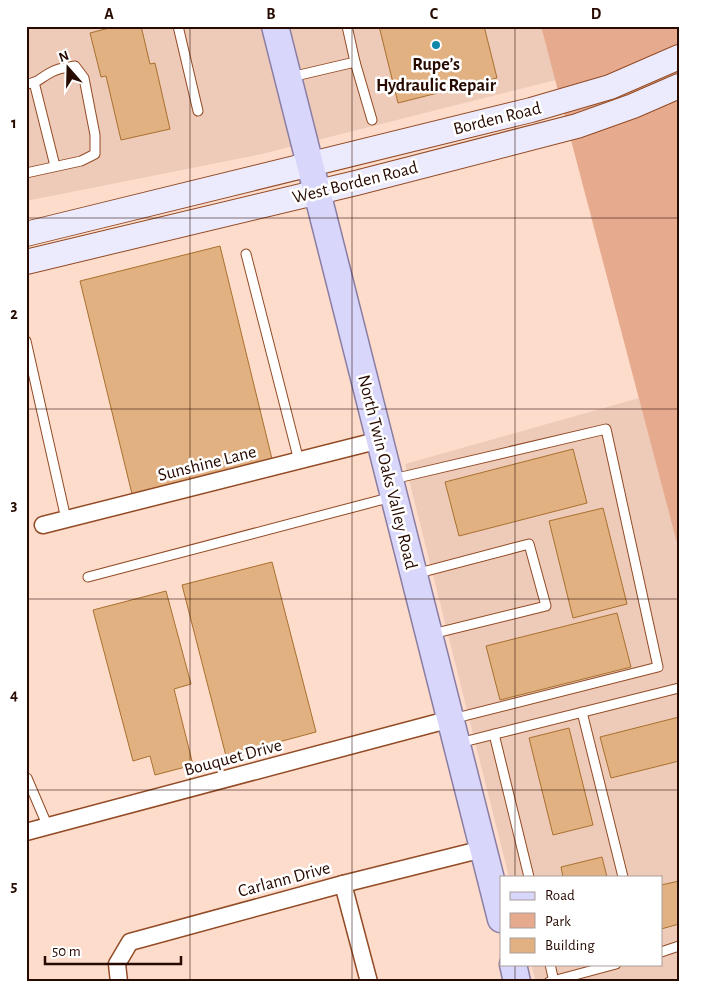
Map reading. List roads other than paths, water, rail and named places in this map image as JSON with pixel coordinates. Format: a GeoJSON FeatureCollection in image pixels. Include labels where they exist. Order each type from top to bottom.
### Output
{"type":"FeatureCollection","features":[{"type":"Feature","properties":{"kind":"main road","name":"North Twin Oaks Valley Road"},"geometry":{"type":"LineString","coordinates":[[275,26],[500,914]]}},
{"type":"Feature","properties":{"kind":"main road","name":"Borden Road"},"geometry":{"type":"LineString","coordinates":[[310,165],[530,110],[610,87],[679,57]]}},
{"type":"Feature","properties":{"kind":"main road","name":"West Borden Road"},"geometry":{"type":"LineString","coordinates":[[26,262],[317,192],[536,136],[586,122],[632,106],[679,86]]}},
{"type":"Feature","properties":{"kind":"main road","name":"West Borden Road"},"geometry":{"type":"LineString","coordinates":[[26,234],[310,165]]}},
{"type":"Feature","properties":{"kind":"main road"},"geometry":{"type":"LineString","coordinates":[[514,966],[518,982]]}},
{"type":"Feature","properties":{"kind":"street","name":"Sunshine Lane"},"geometry":{"type":"LineString","coordinates":[[43,525],[380,440]]}},
{"type":"Feature","properties":{"kind":"street","name":"Bouquet Drive"},"geometry":{"type":"LineString","coordinates":[[26,832],[454,732]]}},
{"type":"Feature","properties":{"kind":"street","name":"Carlann Drive"},"geometry":{"type":"LineString","coordinates":[[119,977],[117,964],[130,942],[344,884],[484,849]]}},
{"type":"Feature","properties":{"kind":"street"},"geometry":{"type":"LineString","coordinates":[[344,884],[369,982]]}},
{"type":"Feature","properties":{"kind":"lane"},"geometry":{"type":"LineString","coordinates":[[178,26],[198,111]]}},
{"type":"Feature","properties":{"kind":"lane"},"geometry":{"type":"LineString","coordinates":[[347,26],[372,120]]}},
{"type":"Feature","properties":{"kind":"lane"},"geometry":{"type":"LineString","coordinates":[[288,77],[356,62]]}},
{"type":"Feature","properties":{"kind":"lane"},"geometry":{"type":"LineString","coordinates":[[26,173],[81,161],[95,154],[95,135],[84,78],[75,66],[65,67],[49,73],[38,81],[30,83],[55,166]]}},
{"type":"Feature","properties":{"kind":"lane"},"geometry":{"type":"LineString","coordinates":[[246,254],[300,461]]}},
{"type":"Feature","properties":{"kind":"lane"},"geometry":{"type":"LineString","coordinates":[[26,341],[66,519]]}},
{"type":"Feature","properties":{"kind":"lane"},"geometry":{"type":"LineString","coordinates":[[88,577],[392,488],[606,429],[658,667],[454,732]]}},
{"type":"Feature","properties":{"kind":"lane"},"geometry":{"type":"LineString","coordinates":[[414,574],[529,544],[546,606],[429,635]]}},
{"type":"Feature","properties":{"kind":"lane"},"geometry":{"type":"LineString","coordinates":[[454,732],[494,734],[679,688]]}},
{"type":"Feature","properties":{"kind":"lane"},"geometry":{"type":"LineString","coordinates":[[582,712],[623,876]]}},
{"type":"Feature","properties":{"kind":"lane"},"geometry":{"type":"LineString","coordinates":[[494,734],[529,876]]}},
{"type":"Feature","properties":{"kind":"lane"},"geometry":{"type":"LineString","coordinates":[[27,778],[48,827]]}},
{"type":"Feature","properties":{"kind":"lane"},"geometry":{"type":"LineString","coordinates":[[662,952],[679,946]]}},
{"type":"Feature","properties":{"kind":"lane"},"geometry":{"type":"LineString","coordinates":[[550,966],[553,981],[609,966]]}},
{"type":"Feature","properties":{"kind":"place","name":"Rupe’s Hydraulic Repair"},"geometry":{"type":"Point","coordinates":[436,45]}}]}
